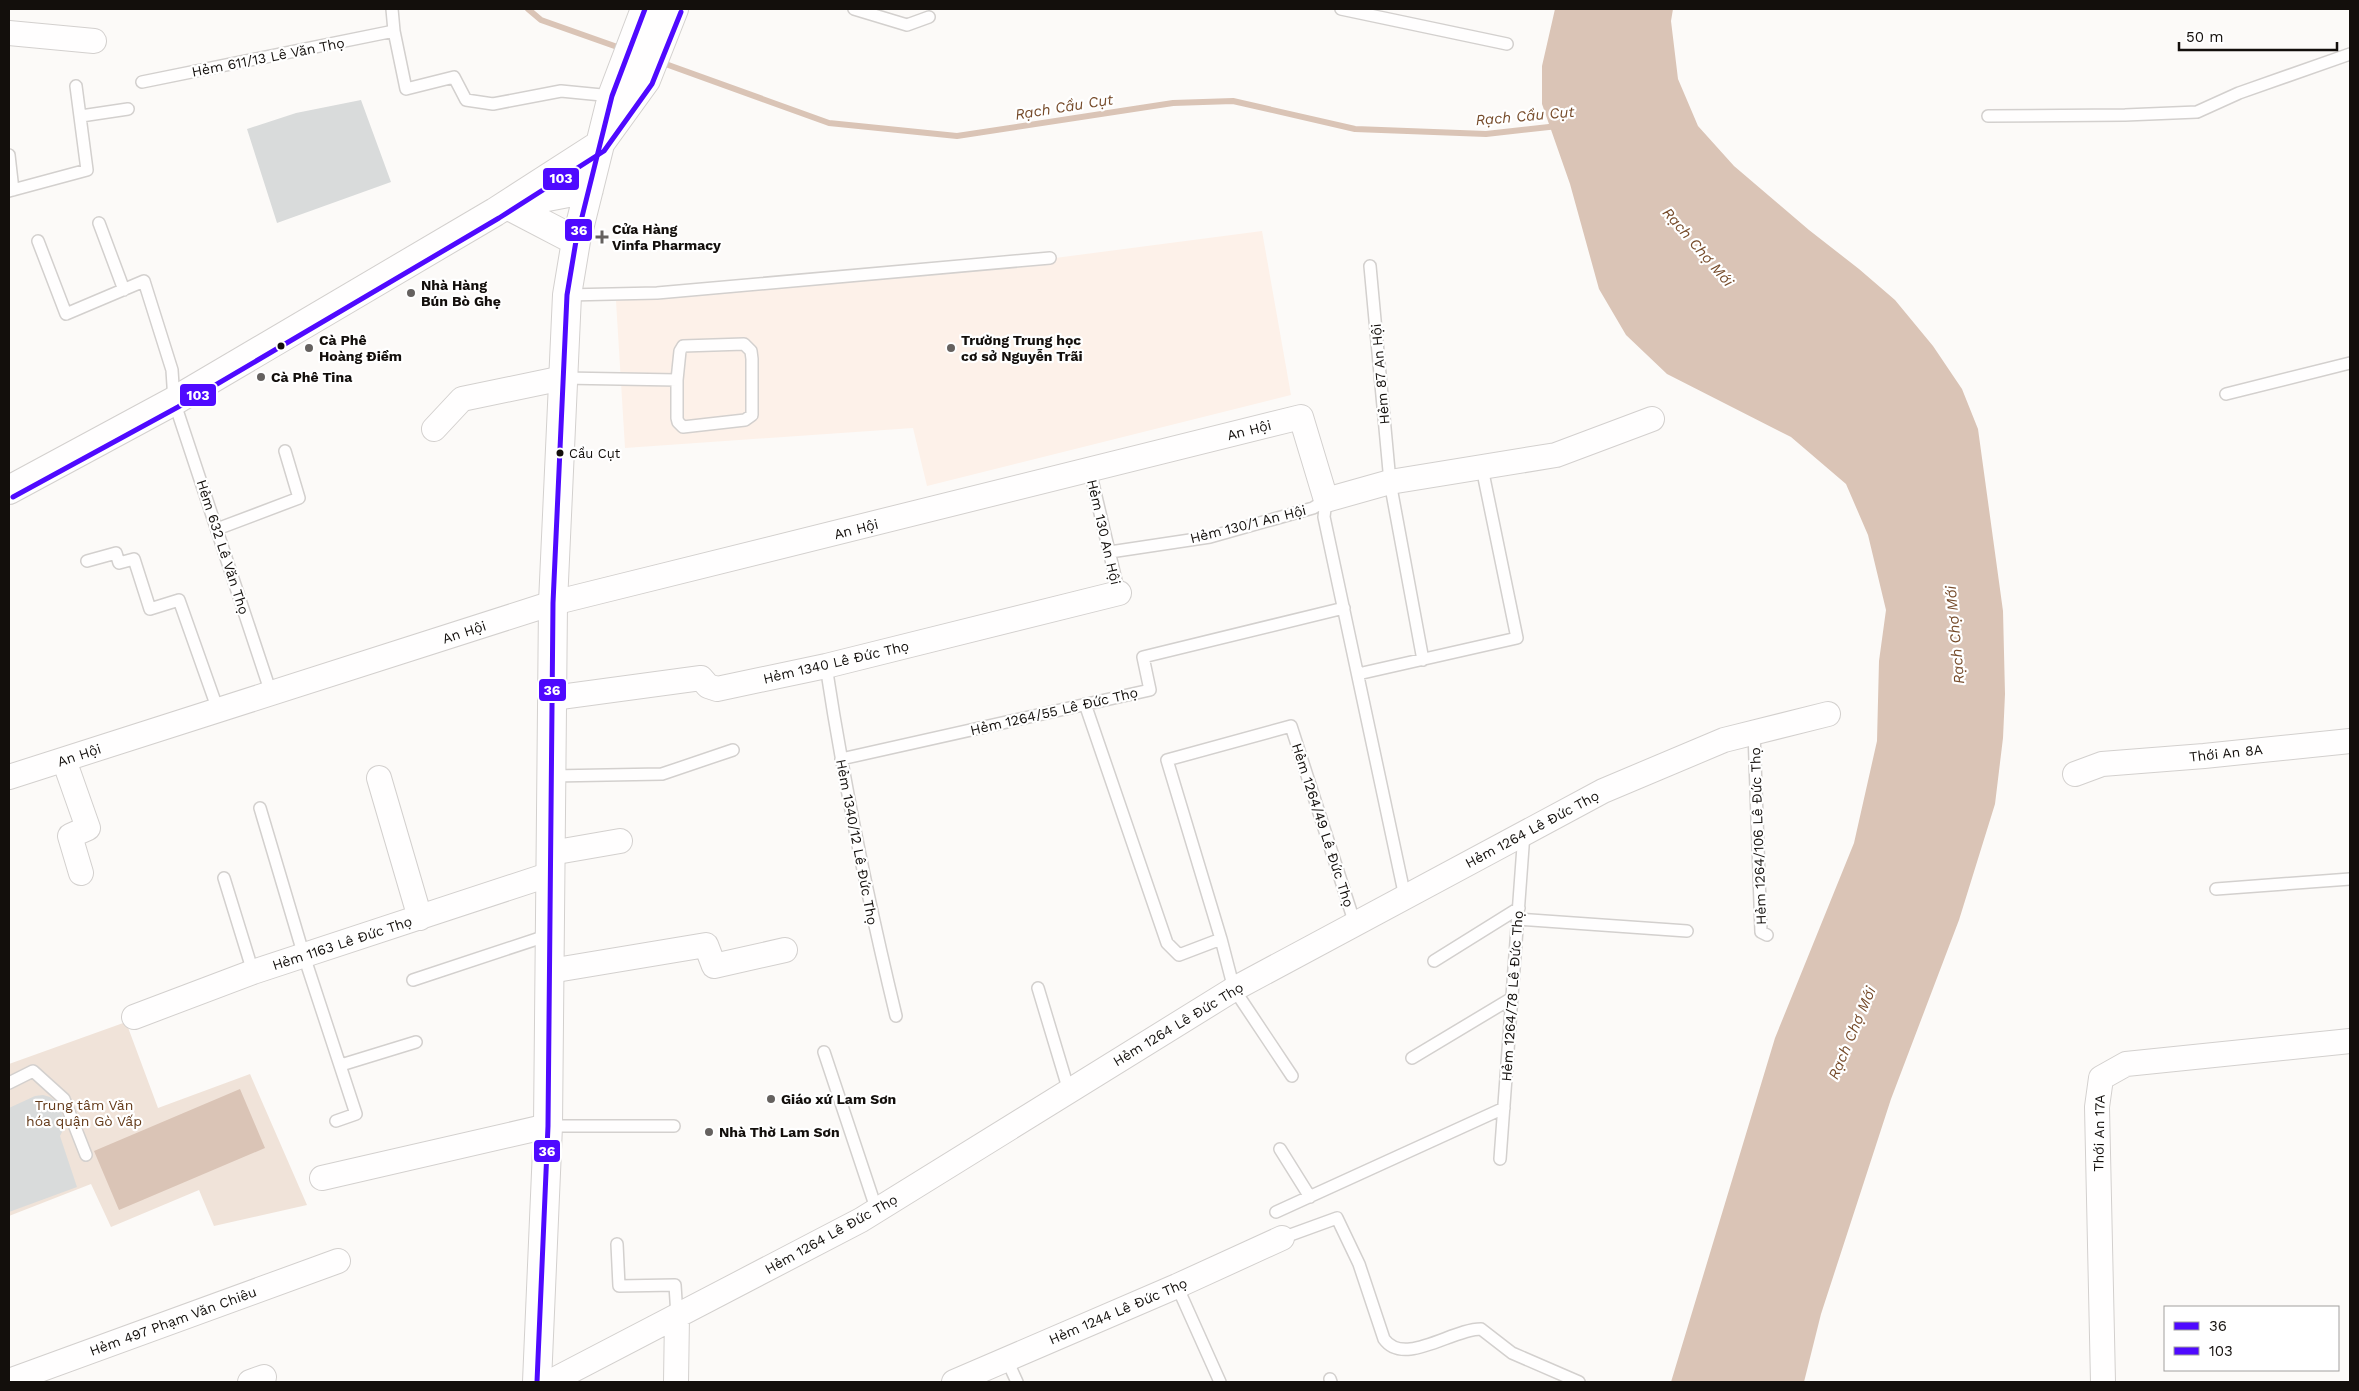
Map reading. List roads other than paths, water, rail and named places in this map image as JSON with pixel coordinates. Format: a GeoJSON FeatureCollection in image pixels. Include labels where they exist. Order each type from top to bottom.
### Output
{"type":"FeatureCollection","features":[{"type":"Feature","properties":{"kind":"main road"},"geometry":{"type":"LineString","coordinates":[[537,1382],[548,1126],[553,603],[567,295],[576,241],[612,96],[645,9]]}},
{"type":"Feature","properties":{"kind":"main road"},"geometry":{"type":"LineString","coordinates":[[9,490],[174,400],[507,205],[599,145],[646,80],[674,9]]}},
{"type":"Feature","properties":{"kind":"main road"},"geometry":{"type":"LineString","coordinates":[[507,205],[589,189]]}},
{"type":"Feature","properties":{"kind":"main road"},"geometry":{"type":"LineString","coordinates":[[507,205],[576,241]]}},
{"type":"Feature","properties":{"kind":"street"},"geometry":{"type":"LineString","coordinates":[[9,33],[94,41]]}},
{"type":"Feature","properties":{"kind":"street"},"geometry":{"type":"LineString","coordinates":[[434,429],[462,399],[562,378]]}},
{"type":"Feature","properties":{"kind":"street","name":"An Hội"},"geometry":{"type":"LineString","coordinates":[[9,777],[553,603],[1090,471],[1300,417],[1326,500]]}},
{"type":"Feature","properties":{"kind":"street"},"geometry":{"type":"LineString","coordinates":[[1326,500],[1390,482],[1556,455],[1652,419]]}},
{"type":"Feature","properties":{"kind":"street","name":"Hẻm 1340 Lê Đức Thọ"},"geometry":{"type":"LineString","coordinates":[[553,698],[701,678],[708,686],[717,689],[826,666],[1119,593]]}},
{"type":"Feature","properties":{"kind":"street","name":"Hẻm 1264 Lê Đức Thọ"},"geometry":{"type":"LineString","coordinates":[[550,1382],[878,1211],[1234,989],[1603,791],[1724,740],[1828,714]]}},
{"type":"Feature","properties":{"kind":"street","name":"Thới An 8A"},"geometry":{"type":"LineString","coordinates":[[2075,774],[2102,764],[2350,741]]}},
{"type":"Feature","properties":{"kind":"street"},"geometry":{"type":"LineString","coordinates":[[64,760],[88,828],[70,836],[81,873]]}},
{"type":"Feature","properties":{"kind":"street"},"geometry":{"type":"LineString","coordinates":[[379,778],[420,918]]}},
{"type":"Feature","properties":{"kind":"street","name":"Hẻm 1163 Lê Đức Thọ"},"geometry":{"type":"LineString","coordinates":[[134,1016],[253,972],[420,918],[551,864],[620,841]]}},
{"type":"Feature","properties":{"kind":"street"},"geometry":{"type":"LineString","coordinates":[[550,971],[706,945],[714,966],[784,950]]}},
{"type":"Feature","properties":{"kind":"street","name":"Thới An 17A"},"geometry":{"type":"LineString","coordinates":[[2103,1382],[2096,1107],[2101,1078],[2126,1064],[2350,1040]]}},
{"type":"Feature","properties":{"kind":"street"},"geometry":{"type":"LineString","coordinates":[[322,1178],[548,1126]]}},
{"type":"Feature","properties":{"kind":"street","name":"Hẻm 1244 Lê Đức Thọ"},"geometry":{"type":"LineString","coordinates":[[954,1382],[1177,1286],[1282,1238]]}},
{"type":"Feature","properties":{"kind":"street","name":"Hẻm 497 Phạm Văn Chiêu"},"geometry":{"type":"LineString","coordinates":[[9,1381],[338,1261]]}},
{"type":"Feature","properties":{"kind":"street"},"geometry":{"type":"LineString","coordinates":[[676,1382],[677,1316]]}},
{"type":"Feature","properties":{"kind":"lane"},"geometry":{"type":"LineString","coordinates":[[392,9],[394,31],[406,89],[454,77],[466,100],[475,102],[493,104],[561,91],[612,96]]}},
{"type":"Feature","properties":{"kind":"lane"},"geometry":{"type":"LineString","coordinates":[[854,9],[907,25],[929,17]]}},
{"type":"Feature","properties":{"kind":"lane"},"geometry":{"type":"LineString","coordinates":[[1341,9],[1507,44]]}},
{"type":"Feature","properties":{"kind":"lane","name":"Hẻm 611/13 Lê Văn Thọ"},"geometry":{"type":"LineString","coordinates":[[142,82],[394,31]]}},
{"type":"Feature","properties":{"kind":"lane"},"geometry":{"type":"LineString","coordinates":[[1988,116],[2125,115],[2197,112],[2239,93],[2350,54]]}},
{"type":"Feature","properties":{"kind":"lane"},"geometry":{"type":"LineString","coordinates":[[9,155],[11,191],[87,170],[76,86]]}},
{"type":"Feature","properties":{"kind":"lane"},"geometry":{"type":"LineString","coordinates":[[81,116],[128,109]]}},
{"type":"Feature","properties":{"kind":"lane"},"geometry":{"type":"LineString","coordinates":[[38,241],[66,314],[124,290],[99,223]]}},
{"type":"Feature","properties":{"kind":"lane"},"geometry":{"type":"LineString","coordinates":[[567,295],[657,293],[1050,258]]}},
{"type":"Feature","properties":{"kind":"lane","name":"Hẻm 87 An Hội"},"geometry":{"type":"LineString","coordinates":[[1370,266],[1390,482]]}},
{"type":"Feature","properties":{"kind":"lane","name":"Hẻm 632 Lê Văn Thọ"},"geometry":{"type":"LineString","coordinates":[[124,290],[144,281],[172,370],[174,400],[271,693]]}},
{"type":"Feature","properties":{"kind":"lane"},"geometry":{"type":"LineString","coordinates":[[744,344],[751,351],[752,415],[745,420],[683,427],[677,418],[677,380],[680,351],[683,346],[744,344]]}},
{"type":"Feature","properties":{"kind":"lane"},"geometry":{"type":"LineString","coordinates":[[2226,394],[2350,363]]}},
{"type":"Feature","properties":{"kind":"lane"},"geometry":{"type":"LineString","coordinates":[[562,378],[677,380]]}},
{"type":"Feature","properties":{"kind":"lane"},"geometry":{"type":"LineString","coordinates":[[217,529],[300,498],[285,451]]}},
{"type":"Feature","properties":{"kind":"lane"},"geometry":{"type":"LineString","coordinates":[[1358,674],[1517,638],[1482,468]]}},
{"type":"Feature","properties":{"kind":"lane","name":"Hẻm 130 An Hội"},"geometry":{"type":"LineString","coordinates":[[1090,471],[1119,593]]}},
{"type":"Feature","properties":{"kind":"lane"},"geometry":{"type":"LineString","coordinates":[[1390,482],[1423,660]]}},
{"type":"Feature","properties":{"kind":"lane"},"geometry":{"type":"LineString","coordinates":[[1326,500],[1324,517],[1405,897]]}},
{"type":"Feature","properties":{"kind":"lane","name":"Hẻm 130/1 An Hội"},"geometry":{"type":"LineString","coordinates":[[1110,552],[1210,537],[1313,508],[1326,500]]}},
{"type":"Feature","properties":{"kind":"lane"},"geometry":{"type":"LineString","coordinates":[[87,561],[116,553],[119,563],[134,559],[150,609],[179,600],[218,710]]}},
{"type":"Feature","properties":{"kind":"lane","name":"Hẻm 1264/55 Lê Đức Thọ"},"geometry":{"type":"LineString","coordinates":[[840,759],[1150,690],[1143,657],[1344,608]]}},
{"type":"Feature","properties":{"kind":"lane","name":"Hẻm 1340/12 Lê Đức Thọ"},"geometry":{"type":"LineString","coordinates":[[826,666],[840,759],[869,906],[896,1016]]}},
{"type":"Feature","properties":{"kind":"lane"},"geometry":{"type":"LineString","coordinates":[[1086,704],[1166,943],[1179,954],[1221,939],[1234,989],[1292,1076]]}},
{"type":"Feature","properties":{"kind":"lane","name":"Hẻm 1264/49 Lê Đức Thọ"},"geometry":{"type":"LineString","coordinates":[[1221,939],[1167,760],[1291,726],[1355,924]]}},
{"type":"Feature","properties":{"kind":"lane","name":"Hẻm 1264/106 Lê Đức Thọ"},"geometry":{"type":"LineString","coordinates":[[1754,732],[1761,932],[1767,934]]}},
{"type":"Feature","properties":{"kind":"lane"},"geometry":{"type":"LineString","coordinates":[[552,776],[662,774],[733,750]]}},
{"type":"Feature","properties":{"kind":"lane"},"geometry":{"type":"LineString","coordinates":[[260,808],[304,956],[356,1114],[336,1122]]}},
{"type":"Feature","properties":{"kind":"lane","name":"Hẻm 1264/78 Lê Đức Thọ"},"geometry":{"type":"LineString","coordinates":[[1500,1159],[1524,833]]}},
{"type":"Feature","properties":{"kind":"lane"},"geometry":{"type":"LineString","coordinates":[[224,878],[253,972]]}},
{"type":"Feature","properties":{"kind":"lane"},"geometry":{"type":"LineString","coordinates":[[2216,889],[2350,879]]}},
{"type":"Feature","properties":{"kind":"lane"},"geometry":{"type":"LineString","coordinates":[[1434,961],[1518,914],[1687,931]]}},
{"type":"Feature","properties":{"kind":"lane"},"geometry":{"type":"LineString","coordinates":[[413,980],[551,934]]}},
{"type":"Feature","properties":{"kind":"lane"},"geometry":{"type":"LineString","coordinates":[[1038,988],[1069,1091]]}},
{"type":"Feature","properties":{"kind":"lane"},"geometry":{"type":"LineString","coordinates":[[1412,1058],[1512,998]]}},
{"type":"Feature","properties":{"kind":"lane"},"geometry":{"type":"LineString","coordinates":[[341,1065],[416,1042]]}},
{"type":"Feature","properties":{"kind":"lane"},"geometry":{"type":"LineString","coordinates":[[824,1052],[878,1211]]}},
{"type":"Feature","properties":{"kind":"lane"},"geometry":{"type":"LineString","coordinates":[[9,1083],[33,1071],[64,1099],[86,1155]]}},
{"type":"Feature","properties":{"kind":"lane"},"geometry":{"type":"LineString","coordinates":[[1276,1212],[1504,1108]]}},
{"type":"Feature","properties":{"kind":"lane"},"geometry":{"type":"LineString","coordinates":[[548,1126],[674,1126]]}},
{"type":"Feature","properties":{"kind":"lane"},"geometry":{"type":"LineString","coordinates":[[1280,1149],[1310,1196]]}},
{"type":"Feature","properties":{"kind":"lane"},"geometry":{"type":"LineString","coordinates":[[1282,1238],[1337,1218],[1359,1264],[1384,1339],[1393,1348],[1410,1350],[1459,1333],[1481,1330],[1512,1353],[1578,1382]]}},
{"type":"Feature","properties":{"kind":"lane"},"geometry":{"type":"LineString","coordinates":[[617,1244],[619,1286],[675,1285],[677,1316]]}},
{"type":"Feature","properties":{"kind":"lane"},"geometry":{"type":"LineString","coordinates":[[1177,1286],[1220,1382]]}},
{"type":"Feature","properties":{"kind":"lane"},"geometry":{"type":"LineString","coordinates":[[1007,1360],[1017,1382]]}},
{"type":"Feature","properties":{"kind":"water","name":"Rạch Chợ Mới"},"geometry":{"type":"Polygon","coordinates":[[[1555,9],[1673,9],[1671,21],[1678,79],[1698,126],[1734,166],[1895,300],[1933,346],[1962,389],[1978,429],[2003,611],[2005,694],[2003,738],[1995,804],[1959,920],[1891,1099],[1821,1314],[1804,1382],[1671,1382],[1775,1038],[1854,843],[1877,741],[1879,661],[1886,610],[1868,535],[1846,484],[1791,437],[1667,374],[1626,335],[1599,289],[1570,184],[1542,104],[1542,66],[1555,9]]]}},
{"type":"Feature","properties":{"kind":"water"},"geometry":{"type":"Polygon","coordinates":[[[240,1089],[265,1148],[119,1210],[94,1151],[240,1089]]]}},
{"type":"Feature","properties":{"kind":"waterway","name":"Rạch Cầu Cụt"},"geometry":{"type":"LineString","coordinates":[[528,9],[541,20],[623,49]]}},
{"type":"Feature","properties":{"kind":"waterway","name":"Rạch Cầu Cụt"},"geometry":{"type":"LineString","coordinates":[[660,62],[829,123],[957,136],[1173,103],[1233,101],[1355,129],[1486,134],[1558,126]]}},
{"type":"Feature","properties":{"kind":"place","name":"Cửa Hàng Vinfa Pharmacy"},"geometry":{"type":"Point","coordinates":[602,237]}},
{"type":"Feature","properties":{"kind":"place","name":"Nhà Hàng Bún Bò Ghẹ"},"geometry":{"type":"Point","coordinates":[411,293]}},
{"type":"Feature","properties":{"kind":"place","name":"Cà Phê Hoàng Điềm"},"geometry":{"type":"Point","coordinates":[309,348]}},
{"type":"Feature","properties":{"kind":"place","name":"Trường Trung học cơ sở Nguyễn Trãi"},"geometry":{"type":"Point","coordinates":[951,348]}},
{"type":"Feature","properties":{"kind":"place","name":"Cà Phê Tina"},"geometry":{"type":"Point","coordinates":[261,377]}},
{"type":"Feature","properties":{"kind":"place","name":"Cầu Cụt"},"geometry":{"type":"Point","coordinates":[560,453]}},
{"type":"Feature","properties":{"kind":"place","name":"Giáo xứ Lam Sơn"},"geometry":{"type":"Point","coordinates":[771,1099]}},
{"type":"Feature","properties":{"kind":"place","name":"Nhà Thờ Lam Sơn"},"geometry":{"type":"Point","coordinates":[709,1132]}},
{"type":"Feature","properties":{"kind":"park label","name":"Trung tâm Văn hóa quận Gò Vấp"},"geometry":{"type":"Point","coordinates":[84,1114]}}]}
